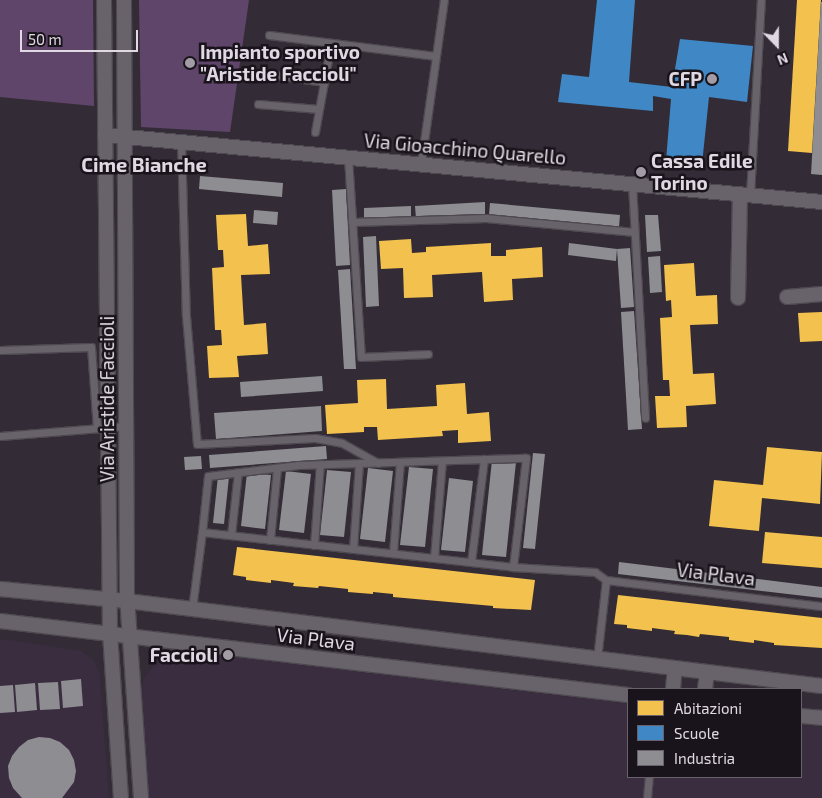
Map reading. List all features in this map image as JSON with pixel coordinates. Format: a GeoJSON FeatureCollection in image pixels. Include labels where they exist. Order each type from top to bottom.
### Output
{"type":"FeatureCollection","features":[{"type":"Feature","properties":{"kind":"street","name":"Via Aristide Faccioli"},"geometry":{"type":"LineString","coordinates":[[104,0],[103,427],[110,634],[121,798]]}},
{"type":"Feature","properties":{"kind":"street","name":"Via Aristide Faccioli"},"geometry":{"type":"LineString","coordinates":[[124,0],[127,602],[141,798]]}},
{"type":"Feature","properties":{"kind":"street","name":"Via Gioacchino Quarello"},"geometry":{"type":"LineString","coordinates":[[105,135],[421,163],[822,202]]}},
{"type":"Feature","properties":{"kind":"street"},"geometry":{"type":"LineString","coordinates":[[738,298],[745,194]]}},
{"type":"Feature","properties":{"kind":"street"},"geometry":{"type":"LineString","coordinates":[[787,298],[822,294]]}},
{"type":"Feature","properties":{"kind":"street","name":"Via Plava"},"geometry":{"type":"LineString","coordinates":[[0,589],[127,602],[822,686]]}},
{"type":"Feature","properties":{"kind":"street","name":"Via Plava"},"geometry":{"type":"LineString","coordinates":[[0,621],[627,695]]}},
{"type":"Feature","properties":{"kind":"street"},"geometry":{"type":"LineString","coordinates":[[673,688],[675,668]]}},
{"type":"Feature","properties":{"kind":"street"},"geometry":{"type":"LineString","coordinates":[[705,688],[707,672]]}},
{"type":"Feature","properties":{"kind":"street"},"geometry":{"type":"LineString","coordinates":[[802,716],[822,718]]}},
{"type":"Feature","properties":{"kind":"lane"},"geometry":{"type":"LineString","coordinates":[[421,163],[444,0]]}},
{"type":"Feature","properties":{"kind":"lane"},"geometry":{"type":"LineString","coordinates":[[745,194],[761,0]]}},
{"type":"Feature","properties":{"kind":"lane"},"geometry":{"type":"LineString","coordinates":[[269,35],[436,56]]}},
{"type":"Feature","properties":{"kind":"lane"},"geometry":{"type":"LineString","coordinates":[[315,132],[331,43]]}},
{"type":"Feature","properties":{"kind":"lane"},"geometry":{"type":"LineString","coordinates":[[262,73],[324,82]]}},
{"type":"Feature","properties":{"kind":"lane"},"geometry":{"type":"LineString","coordinates":[[258,104],[319,108]]}},
{"type":"Feature","properties":{"kind":"lane"},"geometry":{"type":"LineString","coordinates":[[181,141],[186,316],[197,444],[315,438],[342,442],[378,463]]}},
{"type":"Feature","properties":{"kind":"lane"},"geometry":{"type":"LineString","coordinates":[[348,157],[361,357],[428,354]]}},
{"type":"Feature","properties":{"kind":"lane"},"geometry":{"type":"LineString","coordinates":[[632,184],[645,418]]}},
{"type":"Feature","properties":{"kind":"lane"},"geometry":{"type":"LineString","coordinates":[[352,222],[486,218],[634,232]]}},
{"type":"Feature","properties":{"kind":"lane"},"geometry":{"type":"LineString","coordinates":[[0,350],[91,347],[103,427]]}},
{"type":"Feature","properties":{"kind":"lane"},"geometry":{"type":"LineString","coordinates":[[0,436],[126,426]]}},
{"type":"Feature","properties":{"kind":"lane"},"geometry":{"type":"LineString","coordinates":[[192,610],[208,476],[320,464],[526,458],[513,567]]}},
{"type":"Feature","properties":{"kind":"lane"},"geometry":{"type":"LineString","coordinates":[[471,562],[484,459]]}},
{"type":"Feature","properties":{"kind":"lane"},"geometry":{"type":"LineString","coordinates":[[434,558],[442,461]]}},
{"type":"Feature","properties":{"kind":"lane"},"geometry":{"type":"LineString","coordinates":[[393,553],[400,462]]}},
{"type":"Feature","properties":{"kind":"lane"},"geometry":{"type":"LineString","coordinates":[[353,549],[359,463]]}},
{"type":"Feature","properties":{"kind":"lane"},"geometry":{"type":"LineString","coordinates":[[314,545],[320,464]]}},
{"type":"Feature","properties":{"kind":"lane"},"geometry":{"type":"LineString","coordinates":[[270,540],[276,468]]}},
{"type":"Feature","properties":{"kind":"lane"},"geometry":{"type":"LineString","coordinates":[[230,535],[238,472]]}},
{"type":"Feature","properties":{"kind":"lane","name":"Via Plava"},"geometry":{"type":"LineString","coordinates":[[202,532],[513,567],[595,572],[606,580],[822,606]]}},
{"type":"Feature","properties":{"kind":"lane"},"geometry":{"type":"LineString","coordinates":[[597,659],[606,580]]}},
{"type":"Feature","properties":{"kind":"lane"},"geometry":{"type":"LineString","coordinates":[[647,798],[649,778]]}},
{"type":"Feature","properties":{"kind":"shaded area"},"geometry":{"type":"Polygon","coordinates":[[[0,0],[93,0],[94,106],[0,97],[0,0]]]}},
{"type":"Feature","properties":{"kind":"shaded area","name":"Impianto sportivo \"Aristide Faccioli\""},"geometry":{"type":"Polygon","coordinates":[[[139,0],[249,0],[230,132],[141,127],[139,0]]]}},
{"type":"Feature","properties":{"kind":"shaded area"},"geometry":{"type":"Polygon","coordinates":[[[0,639],[81,651],[93,660],[99,672],[109,798],[0,798],[0,639]]]}},
{"type":"Feature","properties":{"kind":"shaded area"},"geometry":{"type":"Polygon","coordinates":[[[190,652],[627,704],[627,778],[802,778],[802,725],[822,727],[822,798],[149,798],[142,694],[144,678],[157,662],[173,655],[190,652]]]}},
{"type":"Feature","properties":{"kind":"building: Abitazioni"},"geometry":{"type":"Polygon","coordinates":[[[797,0],[821,0],[812,153],[788,151],[797,0]]]}},
{"type":"Feature","properties":{"kind":"building: Abitazioni"},"geometry":{"type":"Polygon","coordinates":[[[246,214],[248,246],[268,244],[270,274],[241,275],[244,325],[266,323],[268,354],[237,356],[239,377],[209,378],[207,346],[222,345],[221,330],[215,330],[212,268],[224,267],[223,250],[218,250],[216,215],[246,214]]]}},
{"type":"Feature","properties":{"kind":"building: Abitazioni"},"geometry":{"type":"Polygon","coordinates":[[[411,239],[412,253],[426,252],[426,247],[491,243],[491,256],[506,256],[506,250],[542,247],[543,277],[512,279],[513,300],[484,302],[482,272],[432,275],[433,297],[404,298],[403,268],[381,269],[379,241],[411,239]]]}},
{"type":"Feature","properties":{"kind":"building: Abitazioni"},"geometry":{"type":"Polygon","coordinates":[[[694,263],[696,296],[717,295],[718,324],[690,325],[693,374],[714,373],[716,404],[686,406],[687,427],[657,428],[655,396],[670,396],[669,380],[663,380],[660,318],[672,317],[671,300],[666,301],[664,265],[694,263]]]}},
{"type":"Feature","properties":{"kind":"building: Abitazioni"},"geometry":{"type":"Polygon","coordinates":[[[822,312],[822,341],[800,342],[798,313],[822,312]]]}},
{"type":"Feature","properties":{"kind":"building: Abitazioni"},"geometry":{"type":"Polygon","coordinates":[[[386,379],[387,409],[437,406],[436,385],[465,383],[467,414],[489,412],[491,441],[458,443],[458,430],[442,431],[443,436],[378,440],[377,427],[364,427],[364,432],[327,434],[325,405],[358,403],[357,380],[386,379]]]}},
{"type":"Feature","properties":{"kind":"building: Abitazioni"},"geometry":{"type":"Polygon","coordinates":[[[767,447],[822,452],[820,504],[762,498],[759,531],[709,526],[714,480],[763,485],[767,447]]]}},
{"type":"Feature","properties":{"kind":"building: Abitazioni"},"geometry":{"type":"Polygon","coordinates":[[[765,532],[822,537],[822,568],[762,563],[765,532]]]}},
{"type":"Feature","properties":{"kind":"building: Abitazioni"},"geometry":{"type":"Polygon","coordinates":[[[237,547],[535,580],[531,610],[493,608],[493,606],[393,597],[393,594],[373,592],[373,594],[348,592],[348,589],[319,586],[318,588],[293,586],[294,583],[271,580],[271,583],[246,580],[246,577],[233,575],[237,547]]]}},
{"type":"Feature","properties":{"kind":"building: Abitazioni"},"geometry":{"type":"Polygon","coordinates":[[[618,595],[822,618],[822,648],[774,645],[774,643],[754,640],[754,643],[729,640],[729,637],[700,634],[699,637],[674,634],[675,631],[652,628],[652,631],[627,628],[627,625],[614,624],[618,595]]]}},
{"type":"Feature","properties":{"kind":"building: Scuole","name":"CFP"},"geometry":{"type":"Polygon","coordinates":[[[597,0],[635,0],[629,82],[672,87],[680,39],[753,46],[747,102],[709,97],[702,164],[666,161],[671,99],[653,96],[653,111],[558,102],[562,74],[589,77],[597,0]]]}},
{"type":"Feature","properties":{"kind":"building: Industria"},"geometry":{"type":"Polygon","coordinates":[[[822,2],[822,175],[811,174],[822,2]]]}},
{"type":"Feature","properties":{"kind":"building: Industria"},"geometry":{"type":"Polygon","coordinates":[[[200,176],[283,183],[282,197],[199,189],[200,176]]]}},
{"type":"Feature","properties":{"kind":"building: Industria"},"geometry":{"type":"Polygon","coordinates":[[[346,189],[350,265],[336,266],[332,190],[346,189]]]}},
{"type":"Feature","properties":{"kind":"building: Industria"},"geometry":{"type":"Polygon","coordinates":[[[485,202],[485,215],[416,219],[415,206],[485,202]]]}},
{"type":"Feature","properties":{"kind":"building: Industria"},"geometry":{"type":"Polygon","coordinates":[[[490,203],[620,215],[619,227],[489,215],[490,203]]]}},
{"type":"Feature","properties":{"kind":"building: Industria"},"geometry":{"type":"Polygon","coordinates":[[[411,206],[411,219],[364,221],[364,208],[411,206]]]}},
{"type":"Feature","properties":{"kind":"building: Industria"},"geometry":{"type":"Polygon","coordinates":[[[254,210],[278,212],[277,225],[253,223],[254,210]]]}},
{"type":"Feature","properties":{"kind":"building: Industria"},"geometry":{"type":"Polygon","coordinates":[[[645,215],[658,215],[661,251],[647,252],[645,215]]]}},
{"type":"Feature","properties":{"kind":"building: Industria"},"geometry":{"type":"Polygon","coordinates":[[[376,236],[379,306],[366,307],[363,237],[376,236]]]}},
{"type":"Feature","properties":{"kind":"building: Industria"},"geometry":{"type":"Polygon","coordinates":[[[569,243],[617,249],[616,261],[568,255],[569,243]]]}},
{"type":"Feature","properties":{"kind":"building: Industria"},"geometry":{"type":"Polygon","coordinates":[[[630,248],[634,307],[621,308],[617,249],[630,248]]]}},
{"type":"Feature","properties":{"kind":"building: Industria"},"geometry":{"type":"Polygon","coordinates":[[[660,256],[662,292],[650,293],[648,257],[660,256]]]}},
{"type":"Feature","properties":{"kind":"building: Industria"},"geometry":{"type":"Polygon","coordinates":[[[350,269],[356,369],[344,369],[338,270],[350,269]]]}},
{"type":"Feature","properties":{"kind":"building: Industria"},"geometry":{"type":"Polygon","coordinates":[[[634,311],[642,429],[628,430],[621,312],[634,311]]]}},
{"type":"Feature","properties":{"kind":"building: Industria"},"geometry":{"type":"Polygon","coordinates":[[[322,376],[323,391],[241,397],[240,382],[322,376]]]}},
{"type":"Feature","properties":{"kind":"building: Industria"},"geometry":{"type":"Polygon","coordinates":[[[321,406],[322,431],[216,439],[214,413],[321,406]]]}},
{"type":"Feature","properties":{"kind":"building: Industria"},"geometry":{"type":"Polygon","coordinates":[[[326,446],[327,459],[210,468],[209,455],[326,446]]]}},
{"type":"Feature","properties":{"kind":"building: Industria"},"geometry":{"type":"Polygon","coordinates":[[[533,453],[545,454],[535,549],[523,548],[533,453]]]}},
{"type":"Feature","properties":{"kind":"building: Industria"},"geometry":{"type":"Polygon","coordinates":[[[201,456],[202,469],[185,470],[184,457],[201,456]]]}},
{"type":"Feature","properties":{"kind":"building: Industria"},"geometry":{"type":"Polygon","coordinates":[[[492,460],[516,462],[506,557],[482,555],[492,460]]]}},
{"type":"Feature","properties":{"kind":"building: Industria"},"geometry":{"type":"Polygon","coordinates":[[[409,467],[433,469],[425,547],[400,545],[409,467]]]}},
{"type":"Feature","properties":{"kind":"building: Industria"},"geometry":{"type":"Polygon","coordinates":[[[368,468],[393,471],[385,542],[360,539],[368,468]]]}},
{"type":"Feature","properties":{"kind":"building: Industria"},"geometry":{"type":"Polygon","coordinates":[[[327,470],[351,472],[344,537],[320,535],[327,470]]]}},
{"type":"Feature","properties":{"kind":"building: Industria"},"geometry":{"type":"Polygon","coordinates":[[[286,471],[311,474],[304,533],[279,530],[286,471]]]}},
{"type":"Feature","properties":{"kind":"building: Industria"},"geometry":{"type":"Polygon","coordinates":[[[247,473],[271,475],[265,529],[241,526],[247,473]]]}},
{"type":"Feature","properties":{"kind":"building: Industria"},"geometry":{"type":"Polygon","coordinates":[[[218,476],[229,477],[224,524],[213,523],[218,476]]]}},
{"type":"Feature","properties":{"kind":"building: Industria"},"geometry":{"type":"Polygon","coordinates":[[[449,478],[473,481],[465,552],[441,550],[449,478]]]}},
{"type":"Feature","properties":{"kind":"building: Industria"},"geometry":{"type":"Polygon","coordinates":[[[619,562],[822,587],[822,598],[618,574],[619,562]]]}},
{"type":"Feature","properties":{"kind":"building: Industria"},"geometry":{"type":"Polygon","coordinates":[[[81,679],[83,706],[63,708],[61,681],[81,679]]]}},
{"type":"Feature","properties":{"kind":"building: Industria"},"geometry":{"type":"Polygon","coordinates":[[[58,682],[60,709],[40,710],[38,683],[58,682]]]}},
{"type":"Feature","properties":{"kind":"building: Industria"},"geometry":{"type":"Polygon","coordinates":[[[35,683],[37,710],[17,712],[15,685],[35,683]]]}},
{"type":"Feature","properties":{"kind":"building: Industria"},"geometry":{"type":"Polygon","coordinates":[[[13,685],[15,712],[0,713],[0,686],[13,685]]]}},
{"type":"Feature","properties":{"kind":"building: Industria"},"geometry":{"type":"Polygon","coordinates":[[[39,737],[50,738],[60,742],[69,750],[74,760],[76,771],[74,782],[62,798],[22,798],[13,788],[9,778],[8,766],[12,756],[28,740],[39,737]]]}},
{"type":"Feature","properties":{"kind":"place","name":"Impianto sportivo \"Aristide Faccioli\""},"geometry":{"type":"Point","coordinates":[190,63]}},
{"type":"Feature","properties":{"kind":"place","name":"CFP"},"geometry":{"type":"Point","coordinates":[712,79]}},
{"type":"Feature","properties":{"kind":"place","name":"Cassa Edile Torino"},"geometry":{"type":"Point","coordinates":[641,172]}},
{"type":"Feature","properties":{"kind":"place","name":"Faccioli"},"geometry":{"type":"Point","coordinates":[228,655]}},
{"type":"Feature","properties":{"kind":"district","name":"Cime Bianche"},"geometry":{"type":"Point","coordinates":[144,164]}}]}
